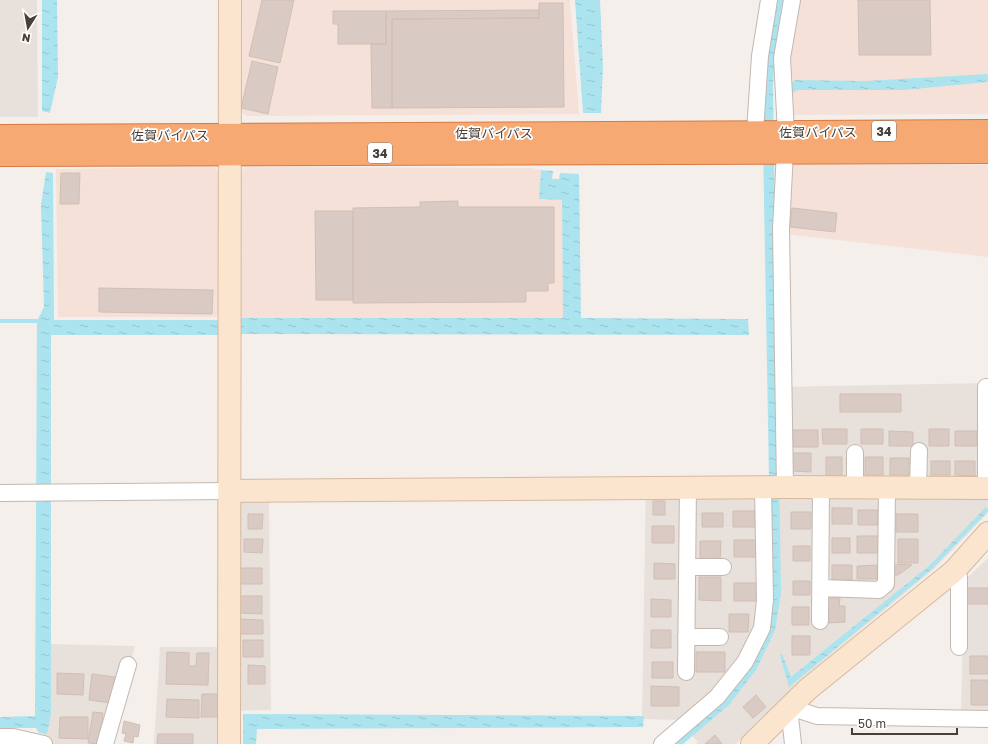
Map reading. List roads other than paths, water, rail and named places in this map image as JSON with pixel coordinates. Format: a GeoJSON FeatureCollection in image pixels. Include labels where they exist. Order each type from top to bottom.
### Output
{"type":"FeatureCollection","features":[{"type":"Feature","properties":{"kind":"highway","name":"佐賀バイパス"},"geometry":{"type":"LineString","coordinates":[[784,142],[988,131]]}},
{"type":"Feature","properties":{"kind":"highway","name":"佐賀バイパス"},"geometry":{"type":"LineString","coordinates":[[0,136],[230,144]]}},
{"type":"Feature","properties":{"kind":"highway","name":"佐賀バイパス"},"geometry":{"type":"LineString","coordinates":[[0,155],[230,144],[757,139],[784,142],[988,152]]}},
{"type":"Feature","properties":{"kind":"street"},"geometry":{"type":"LineString","coordinates":[[229,744],[230,0]]}},
{"type":"Feature","properties":{"kind":"street"},"geometry":{"type":"LineString","coordinates":[[757,139],[760,56],[769,0]]}},
{"type":"Feature","properties":{"kind":"street"},"geometry":{"type":"LineString","coordinates":[[785,487],[781,229],[784,142],[782,58],[792,0]]}},
{"type":"Feature","properties":{"kind":"street"},"geometry":{"type":"LineString","coordinates":[[0,493],[763,487],[987,488],[986,387]]}},
{"type":"Feature","properties":{"kind":"street"},"geometry":{"type":"LineString","coordinates":[[918,488],[919,451]]}},
{"type":"Feature","properties":{"kind":"street"},"geometry":{"type":"LineString","coordinates":[[855,453],[855,488]]}},
{"type":"Feature","properties":{"kind":"street"},"geometry":{"type":"LineString","coordinates":[[662,744],[716,698],[745,662],[762,628],[765,600],[763,487]]}},
{"type":"Feature","properties":{"kind":"street"},"geometry":{"type":"LineString","coordinates":[[820,621],[821,487]]}},
{"type":"Feature","properties":{"kind":"street"},"geometry":{"type":"LineString","coordinates":[[686,672],[688,488]]}},
{"type":"Feature","properties":{"kind":"street"},"geometry":{"type":"LineString","coordinates":[[821,588],[879,590],[886,584],[887,488]]}},
{"type":"Feature","properties":{"kind":"street"},"geometry":{"type":"LineString","coordinates":[[752,744],[808,689],[954,571],[988,534]]}},
{"type":"Feature","properties":{"kind":"street"},"geometry":{"type":"LineString","coordinates":[[687,567],[724,568]]}},
{"type":"Feature","properties":{"kind":"street"},"geometry":{"type":"LineString","coordinates":[[954,571],[959,577],[959,647]]}},
{"type":"Feature","properties":{"kind":"street"},"geometry":{"type":"LineString","coordinates":[[686,637],[720,637]]}},
{"type":"Feature","properties":{"kind":"street"},"geometry":{"type":"LineString","coordinates":[[105,744],[128,665]]}},
{"type":"Feature","properties":{"kind":"street"},"geometry":{"type":"LineString","coordinates":[[789,707],[817,716],[988,719]]}},
{"type":"Feature","properties":{"kind":"street"},"geometry":{"type":"LineString","coordinates":[[789,707],[793,744]]}},
{"type":"Feature","properties":{"kind":"street"},"geometry":{"type":"LineString","coordinates":[[0,737],[13,737],[44,744]]}},
{"type":"Feature","properties":{"kind":"water"},"geometry":{"type":"Polygon","coordinates":[[[42,0],[57,0],[58,77],[50,113],[42,111],[42,0]]]}},
{"type":"Feature","properties":{"kind":"water"},"geometry":{"type":"Polygon","coordinates":[[[575,0],[600,0],[603,66],[601,113],[583,113],[575,0]]]}},
{"type":"Feature","properties":{"kind":"water"},"geometry":{"type":"Polygon","coordinates":[[[775,0],[783,0],[775,50],[773,87],[781,593],[775,630],[756,670],[729,705],[683,744],[669,744],[721,699],[771,593],[762,87],[775,0]]]}},
{"type":"Feature","properties":{"kind":"water"},"geometry":{"type":"Polygon","coordinates":[[[988,74],[988,82],[904,90],[798,90],[790,94],[790,83],[796,80],[866,81],[988,74]]]}},
{"type":"Feature","properties":{"kind":"water"},"geometry":{"type":"Polygon","coordinates":[[[541,170],[553,171],[552,179],[559,179],[560,173],[579,174],[581,318],[748,319],[749,335],[241,334],[240,318],[563,318],[562,200],[539,199],[541,170]]]}},
{"type":"Feature","properties":{"kind":"water"},"geometry":{"type":"Polygon","coordinates":[[[46,172],[53,173],[54,320],[218,320],[219,335],[51,335],[51,714],[47,734],[39,733],[36,728],[0,728],[0,717],[35,716],[37,321],[44,307],[41,205],[46,172]]]}},
{"type":"Feature","properties":{"kind":"water"},"geometry":{"type":"Polygon","coordinates":[[[986,507],[988,511],[932,569],[789,687],[780,655],[782,654],[791,677],[930,565],[986,507]]]}},
{"type":"Feature","properties":{"kind":"water"},"geometry":{"type":"Polygon","coordinates":[[[243,714],[644,716],[643,727],[257,729],[256,744],[243,744],[243,714]]]}},
{"type":"Feature","properties":{"kind":"waterway"},"geometry":{"type":"LineString","coordinates":[[0,321],[37,321]]}}]}
